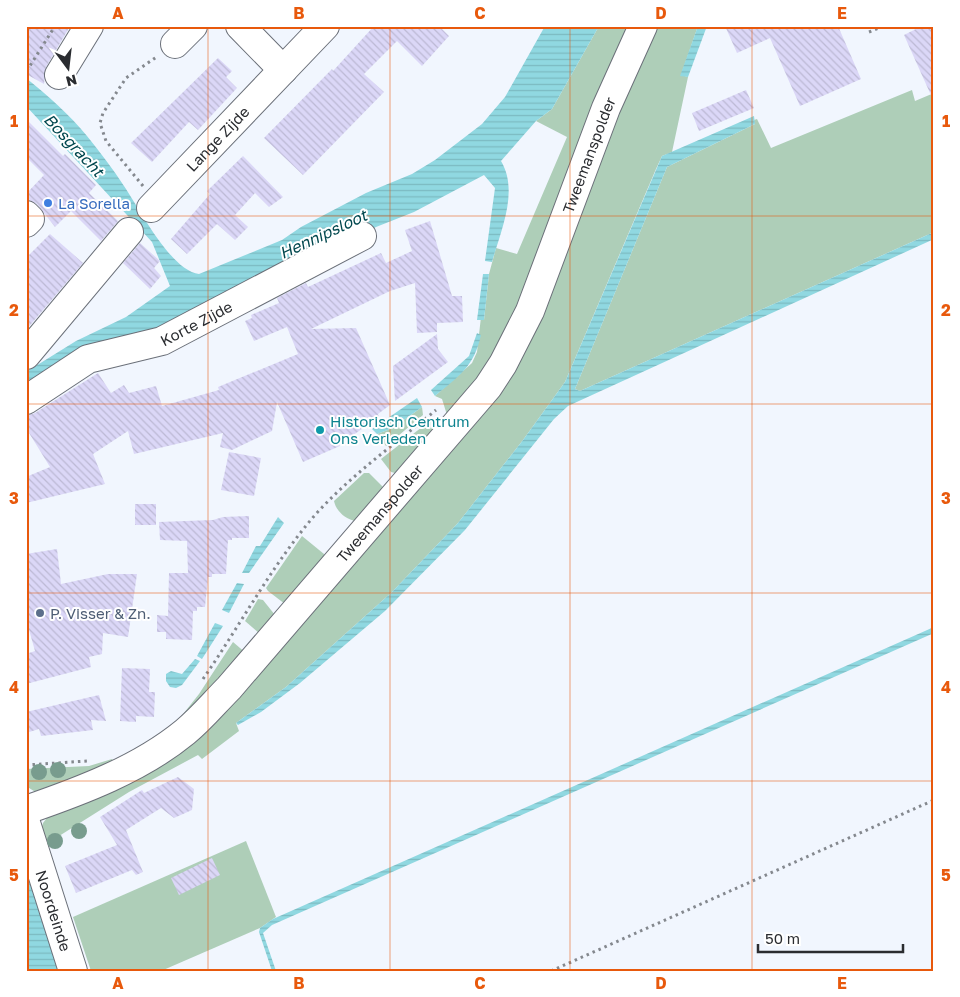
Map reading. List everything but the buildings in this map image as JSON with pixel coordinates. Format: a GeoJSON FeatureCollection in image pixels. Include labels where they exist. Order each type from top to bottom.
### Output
{"type":"FeatureCollection","features":[{"type":"Feature","properties":{"kind":"street"},"geometry":{"type":"LineString","coordinates":[[59,75],[89,26]]}},
{"type":"Feature","properties":{"kind":"street"},"geometry":{"type":"LineString","coordinates":[[240,26],[284,70]]}},
{"type":"Feature","properties":{"kind":"street","name":"Lange Zijde"},"geometry":{"type":"LineString","coordinates":[[154,204],[326,26]]}},
{"type":"Feature","properties":{"kind":"street","name":"Tweemanspolder"},"geometry":{"type":"LineString","coordinates":[[26,810],[60,798],[108,777],[167,745],[186,731],[229,688],[488,387],[503,364],[530,311],[606,108],[643,26]]}},
{"type":"Feature","properties":{"kind":"street"},"geometry":{"type":"LineString","coordinates":[[26,216],[30,219],[26,223]]}},
{"type":"Feature","properties":{"kind":"street"},"geometry":{"type":"LineString","coordinates":[[26,355],[128,232]]}},
{"type":"Feature","properties":{"kind":"street","name":"Korte Zijde"},"geometry":{"type":"LineString","coordinates":[[26,400],[88,358],[162,340],[362,236]]}},
{"type":"Feature","properties":{"kind":"street","name":"Noordeinde"},"geometry":{"type":"LineString","coordinates":[[26,822],[73,971]]}},
{"type":"Feature","properties":{"kind":"path"},"geometry":{"type":"LineString","coordinates":[[26,68],[55,26]]}},
{"type":"Feature","properties":{"kind":"path"},"geometry":{"type":"LineString","coordinates":[[870,32],[884,26]]}},
{"type":"Feature","properties":{"kind":"path"},"geometry":{"type":"LineString","coordinates":[[154,204],[112,150],[101,132],[100,122],[103,113],[126,78],[184,35]]}},
{"type":"Feature","properties":{"kind":"path"},"geometry":{"type":"LineString","coordinates":[[202,681],[282,557],[315,515],[345,485],[441,405]]}},
{"type":"Feature","properties":{"kind":"path"},"geometry":{"type":"LineString","coordinates":[[26,765],[93,760]]}},
{"type":"Feature","properties":{"kind":"path"},"geometry":{"type":"LineString","coordinates":[[551,971],[934,800]]}},
{"type":"Feature","properties":{"kind":"green space"},"geometry":{"type":"Polygon","coordinates":[[[599,26],[635,26],[504,348],[447,415],[442,399],[435,396],[472,363],[477,352],[481,317],[484,320],[489,274],[496,248],[517,254],[567,137],[536,121],[552,109],[599,26]]]}},
{"type":"Feature","properties":{"kind":"green space"},"geometry":{"type":"Polygon","coordinates":[[[650,26],[698,26],[681,75],[688,77],[672,152],[662,156],[565,382],[523,440],[458,523],[392,592],[286,687],[236,723],[239,731],[202,759],[198,755],[129,792],[48,843],[40,833],[43,823],[50,814],[138,772],[484,404],[650,26]]]}},
{"type":"Feature","properties":{"kind":"green space"},"geometry":{"type":"Polygon","coordinates":[[[912,90],[915,101],[934,93],[934,232],[580,391],[575,389],[667,167],[755,124],[754,120],[757,119],[771,148],[912,90]]]}},
{"type":"Feature","properties":{"kind":"green space"},"geometry":{"type":"Polygon","coordinates":[[[422,407],[423,415],[386,446],[377,434],[393,428],[422,407]]]}},
{"type":"Feature","properties":{"kind":"green space"},"geometry":{"type":"Polygon","coordinates":[[[431,420],[439,426],[399,474],[391,472],[381,459],[431,420]]]}},
{"type":"Feature","properties":{"kind":"green space"},"geometry":{"type":"Polygon","coordinates":[[[364,473],[369,473],[383,487],[385,495],[356,521],[345,517],[339,511],[334,501],[364,473]]]}},
{"type":"Feature","properties":{"kind":"green space"},"geometry":{"type":"Polygon","coordinates":[[[302,536],[324,554],[325,559],[285,604],[266,588],[302,536]]]}},
{"type":"Feature","properties":{"kind":"green space"},"geometry":{"type":"Polygon","coordinates":[[[258,599],[263,600],[275,615],[260,634],[245,621],[258,599]]]}},
{"type":"Feature","properties":{"kind":"green space"},"geometry":{"type":"Polygon","coordinates":[[[233,642],[247,654],[218,687],[176,723],[199,694],[233,642]]]}},
{"type":"Feature","properties":{"kind":"green space"},"geometry":{"type":"Polygon","coordinates":[[[112,759],[114,762],[37,793],[26,786],[26,769],[89,766],[112,759]]]}},
{"type":"Feature","properties":{"kind":"green space"},"geometry":{"type":"Polygon","coordinates":[[[246,841],[276,917],[260,928],[161,971],[91,971],[73,917],[246,841]]]}},
{"type":"Feature","properties":{"kind":"water"},"geometry":{"type":"Polygon","coordinates":[[[545,26],[599,26],[552,109],[536,121],[501,161],[508,185],[507,211],[492,262],[485,261],[495,188],[484,175],[414,212],[376,227],[26,395],[26,372],[76,341],[126,317],[170,286],[152,242],[26,106],[26,78],[73,120],[102,154],[167,251],[188,270],[199,274],[282,240],[301,227],[366,193],[412,174],[435,160],[482,124],[505,97],[545,26]]]}},
{"type":"Feature","properties":{"kind":"water"},"geometry":{"type":"Polygon","coordinates":[[[698,26],[707,26],[688,77],[680,76],[698,26]]]}},
{"type":"Feature","properties":{"kind":"water"},"geometry":{"type":"Polygon","coordinates":[[[754,116],[755,124],[667,167],[575,389],[580,391],[934,232],[934,239],[568,406],[554,419],[465,530],[385,611],[300,683],[261,712],[238,725],[236,723],[286,687],[392,592],[458,523],[523,440],[565,382],[662,156],[754,116]]]}},
{"type":"Feature","properties":{"kind":"water"},"geometry":{"type":"Polygon","coordinates":[[[483,274],[489,274],[484,320],[477,320],[483,274]]]}},
{"type":"Feature","properties":{"kind":"water"},"geometry":{"type":"Polygon","coordinates":[[[477,333],[481,335],[470,363],[435,396],[431,390],[469,356],[477,333]]]}},
{"type":"Feature","properties":{"kind":"water"},"geometry":{"type":"Polygon","coordinates":[[[417,398],[422,407],[393,428],[377,434],[372,429],[417,398]]]}},
{"type":"Feature","properties":{"kind":"water"},"geometry":{"type":"Polygon","coordinates":[[[278,517],[284,523],[249,573],[242,573],[256,546],[260,546],[278,517]]]}},
{"type":"Feature","properties":{"kind":"water"},"geometry":{"type":"Polygon","coordinates":[[[237,583],[244,584],[229,613],[222,610],[237,583]]]}},
{"type":"Feature","properties":{"kind":"water"},"geometry":{"type":"Polygon","coordinates":[[[215,623],[223,626],[202,659],[197,656],[215,623]]]}},
{"type":"Feature","properties":{"kind":"water"},"geometry":{"type":"Polygon","coordinates":[[[934,627],[934,633],[272,925],[263,933],[276,971],[272,971],[259,932],[260,928],[273,919],[934,627]]]}},
{"type":"Feature","properties":{"kind":"water"},"geometry":{"type":"Polygon","coordinates":[[[195,659],[200,661],[182,685],[176,688],[170,687],[166,681],[166,674],[171,671],[182,674],[195,659]]]}},
{"type":"Feature","properties":{"kind":"water"},"geometry":{"type":"Polygon","coordinates":[[[26,873],[29,876],[58,971],[26,971],[26,873]]]}},
{"type":"Feature","properties":{"kind":"place","name":"La Sorella"},"geometry":{"type":"Point","coordinates":[48,203]}},
{"type":"Feature","properties":{"kind":"place","name":"Historisch Centrum Ons Verleden"},"geometry":{"type":"Point","coordinates":[320,430]}},
{"type":"Feature","properties":{"kind":"place","name":"P. Visser & Zn."},"geometry":{"type":"Point","coordinates":[40,613]}},
{"type":"Feature","properties":{"kind":"water label","name":"Bosgracht"},"geometry":{"type":"Point","coordinates":[74,145]}},
{"type":"Feature","properties":{"kind":"water label","name":"Hennipsloot"},"geometry":{"type":"Point","coordinates":[323,234]}}]}
